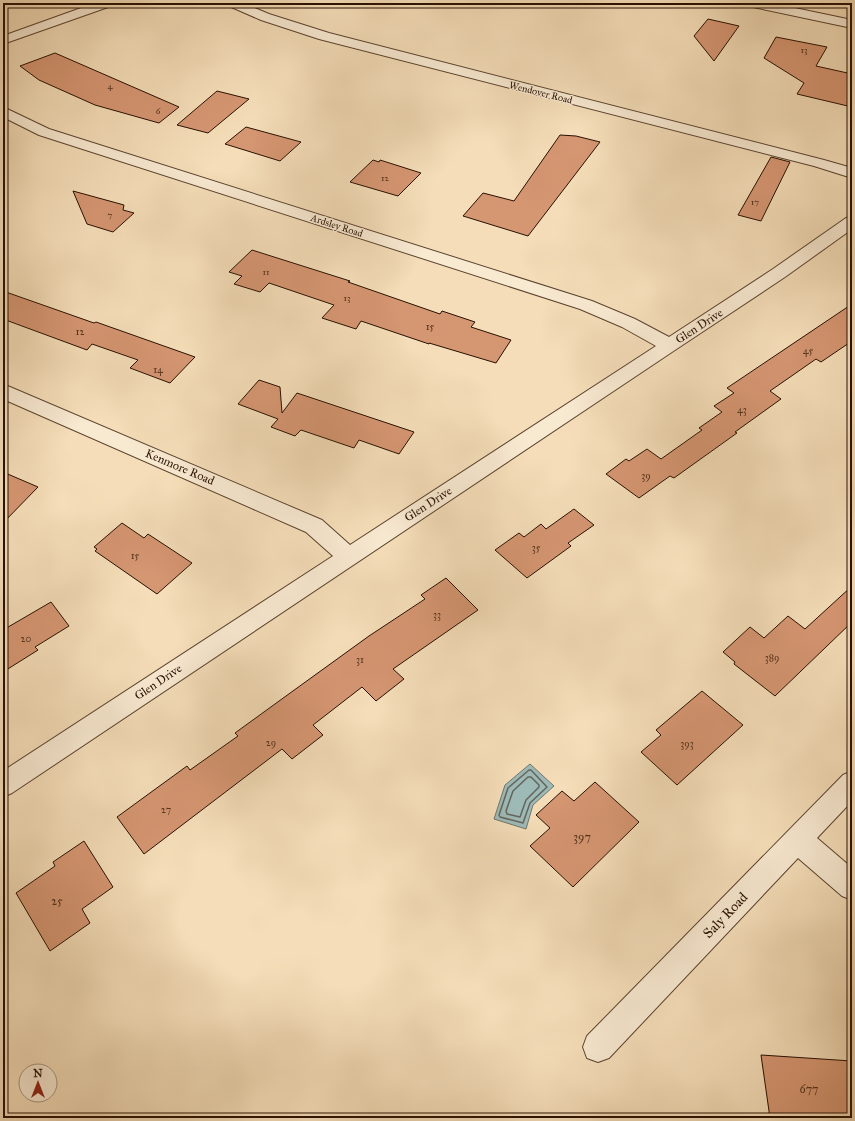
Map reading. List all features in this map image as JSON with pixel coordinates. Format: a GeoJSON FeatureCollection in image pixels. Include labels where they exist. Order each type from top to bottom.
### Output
{"type":"FeatureCollection","features":[{"type":"Feature","properties":{"kind":"street"},"geometry":{"type":"LineString","coordinates":[[3,40],[107,3]]}},
{"type":"Feature","properties":{"kind":"street","name":"Wendover Road"},"geometry":{"type":"LineString","coordinates":[[233,3],[272,19],[324,36],[820,163],[852,173]]}},
{"type":"Feature","properties":{"kind":"street"},"geometry":{"type":"LineString","coordinates":[[753,3],[852,24]]}},
{"type":"Feature","properties":{"kind":"street","name":"Ardsley Road"},"geometry":{"type":"LineString","coordinates":[[3,111],[44,132],[586,305],[629,322],[650,333],[669,346]]}},
{"type":"Feature","properties":{"kind":"street","name":"Glen Drive"},"geometry":{"type":"LineString","coordinates":[[3,785],[779,273],[852,220]]}},
{"type":"Feature","properties":{"kind":"street","name":"Kenmore Road"},"geometry":{"type":"LineString","coordinates":[[3,392],[314,526],[348,556]]}},
{"type":"Feature","properties":{"kind":"street","name":"Saly Road"},"geometry":{"type":"LineString","coordinates":[[598,1047],[852,783]]}},
{"type":"Feature","properties":{"kind":"street"},"geometry":{"type":"LineString","coordinates":[[798,840],[852,886]]}},
{"type":"Feature","properties":{"kind":"water"},"geometry":{"type":"Polygon","coordinates":[[[530,764],[554,786],[533,805],[526,829],[494,819],[505,785],[530,764]]]}},
{"type":"Feature","properties":{"kind":"building"},"geometry":{"type":"Polygon","coordinates":[[[708,19],[739,26],[714,61],[694,36],[708,19]]]}},
{"type":"Feature","properties":{"kind":"building"},"geometry":{"type":"Polygon","coordinates":[[[776,37],[827,47],[816,66],[852,74],[852,107],[797,94],[804,83],[764,58],[776,37]]]}},
{"type":"Feature","properties":{"kind":"building"},"geometry":{"type":"Polygon","coordinates":[[[55,53],[179,107],[159,123],[95,105],[39,80],[20,66],[55,53]]]}},
{"type":"Feature","properties":{"kind":"building"},"geometry":{"type":"Polygon","coordinates":[[[217,91],[249,99],[208,133],[177,125],[217,91]]]}},
{"type":"Feature","properties":{"kind":"building"},"geometry":{"type":"Polygon","coordinates":[[[246,127],[301,142],[280,161],[225,144],[246,127]]]}},
{"type":"Feature","properties":{"kind":"building"},"geometry":{"type":"Polygon","coordinates":[[[560,135],[576,136],[600,142],[528,236],[463,216],[483,193],[514,201],[560,135]]]}},
{"type":"Feature","properties":{"kind":"building"},"geometry":{"type":"Polygon","coordinates":[[[771,157],[790,162],[761,221],[738,215],[771,157]]]}},
{"type":"Feature","properties":{"kind":"building"},"geometry":{"type":"Polygon","coordinates":[[[373,160],[379,162],[380,160],[421,173],[398,196],[350,182],[373,160]]]}},
{"type":"Feature","properties":{"kind":"building"},"geometry":{"type":"Polygon","coordinates":[[[73,191],[124,205],[123,210],[134,213],[113,232],[87,224],[73,191]]]}},
{"type":"Feature","properties":{"kind":"building"},"geometry":{"type":"Polygon","coordinates":[[[252,250],[350,281],[348,282],[440,314],[442,311],[475,322],[471,327],[511,340],[496,363],[429,344],[361,321],[356,329],[322,318],[334,305],[269,283],[260,292],[234,284],[242,276],[229,272],[252,250]]]}},
{"type":"Feature","properties":{"kind":"building"},"geometry":{"type":"Polygon","coordinates":[[[3,291],[195,357],[170,383],[130,368],[138,360],[92,344],[87,350],[3,319],[3,291]]]}},
{"type":"Feature","properties":{"kind":"building"},"geometry":{"type":"Polygon","coordinates":[[[852,304],[852,341],[821,362],[816,359],[770,391],[781,399],[735,432],[737,433],[674,478],[670,476],[639,498],[606,474],[626,459],[629,461],[647,449],[661,459],[702,430],[699,428],[722,412],[714,406],[734,393],[727,388],[852,304]]]}},
{"type":"Feature","properties":{"kind":"building"},"geometry":{"type":"Polygon","coordinates":[[[259,380],[280,387],[282,413],[297,393],[414,432],[399,454],[359,440],[354,448],[301,430],[295,436],[271,427],[278,419],[238,404],[259,380]]]}},
{"type":"Feature","properties":{"kind":"building"},"geometry":{"type":"Polygon","coordinates":[[[3,472],[38,487],[3,523],[3,472]]]}},
{"type":"Feature","properties":{"kind":"building"},"geometry":{"type":"Polygon","coordinates":[[[574,509],[594,525],[568,543],[571,546],[527,578],[495,550],[519,533],[524,537],[541,524],[546,529],[574,509]]]}},
{"type":"Feature","properties":{"kind":"building"},"geometry":{"type":"Polygon","coordinates":[[[122,523],[144,538],[148,534],[192,563],[157,594],[95,551],[97,549],[94,547],[122,523]]]}},
{"type":"Feature","properties":{"kind":"building"},"geometry":{"type":"Polygon","coordinates":[[[446,578],[478,610],[393,669],[404,679],[376,701],[362,687],[313,725],[323,735],[292,759],[282,749],[144,854],[117,817],[187,766],[190,770],[238,736],[235,733],[369,636],[425,599],[421,595],[446,578]]]}},
{"type":"Feature","properties":{"kind":"building"},"geometry":{"type":"Polygon","coordinates":[[[852,586],[852,622],[775,696],[734,664],[735,662],[723,652],[750,627],[764,638],[788,616],[805,629],[852,586]]]}},
{"type":"Feature","properties":{"kind":"building"},"geometry":{"type":"Polygon","coordinates":[[[51,602],[69,626],[35,647],[38,650],[3,672],[3,630],[51,602]]]}},
{"type":"Feature","properties":{"kind":"building"},"geometry":{"type":"Polygon","coordinates":[[[702,691],[743,725],[677,785],[641,752],[661,735],[656,730],[702,691]]]}},
{"type":"Feature","properties":{"kind":"building"},"geometry":{"type":"Polygon","coordinates":[[[595,782],[639,822],[573,887],[530,846],[550,828],[536,815],[562,791],[574,801],[595,782]]]}},
{"type":"Feature","properties":{"kind":"building"},"geometry":{"type":"Polygon","coordinates":[[[84,841],[113,887],[82,909],[90,923],[50,951],[16,893],[55,866],[53,862],[84,841]]]}},
{"type":"Feature","properties":{"kind":"building"},"geometry":{"type":"Polygon","coordinates":[[[761,1055],[852,1061],[852,1118],[770,1118],[761,1055]]]}}]}
